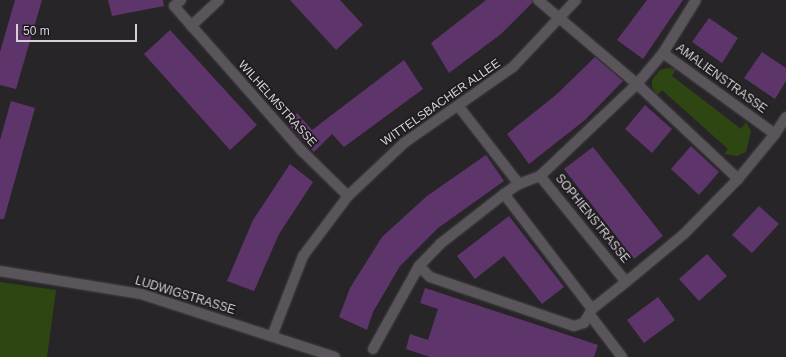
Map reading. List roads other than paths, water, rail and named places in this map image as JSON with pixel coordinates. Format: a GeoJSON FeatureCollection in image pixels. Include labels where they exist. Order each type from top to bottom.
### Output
{"type":"FeatureCollection","features":[{"type":"Feature","properties":{"kind":"street","name":"WILHELMSTRASSE"},"geometry":{"type":"LineString","coordinates":[[182,0],[174,6],[302,151],[348,196]]}},
{"type":"Feature","properties":{"kind":"street"},"geometry":{"type":"LineString","coordinates":[[191,26],[219,0]]}},
{"type":"Feature","properties":{"kind":"street"},"geometry":{"type":"LineString","coordinates":[[538,0],[637,84],[738,179]]}},
{"type":"Feature","properties":{"kind":"street","name":"WITTELSBACHER ALLEE"},"geometry":{"type":"LineString","coordinates":[[272,336],[303,256],[348,196],[404,143],[459,107],[513,68],[576,0]]}},
{"type":"Feature","properties":{"kind":"street"},"geometry":{"type":"LineString","coordinates":[[540,176],[637,84],[663,53],[696,0]]}},
{"type":"Feature","properties":{"kind":"street","name":"AMALIENSTRASSE"},"geometry":{"type":"LineString","coordinates":[[663,53],[775,134]]}},
{"type":"Feature","properties":{"kind":"street"},"geometry":{"type":"LineString","coordinates":[[459,107],[519,184]]}},
{"type":"Feature","properties":{"kind":"street"},"geometry":{"type":"LineString","coordinates":[[626,282],[684,234],[738,179],[775,134],[786,118]]}},
{"type":"Feature","properties":{"kind":"street","name":"SOPHIENSTRASSE"},"geometry":{"type":"LineString","coordinates":[[374,349],[419,266],[440,244],[504,194],[519,184],[540,176],[626,282],[591,312],[584,323],[574,326],[430,277],[419,266]]}},
{"type":"Feature","properties":{"kind":"street"},"geometry":{"type":"LineString","coordinates":[[504,194],[591,312],[622,357]]}},
{"type":"Feature","properties":{"kind":"street","name":"LUDWIGSTRASSE"},"geometry":{"type":"LineString","coordinates":[[0,271],[142,294],[334,357]]}}]}
